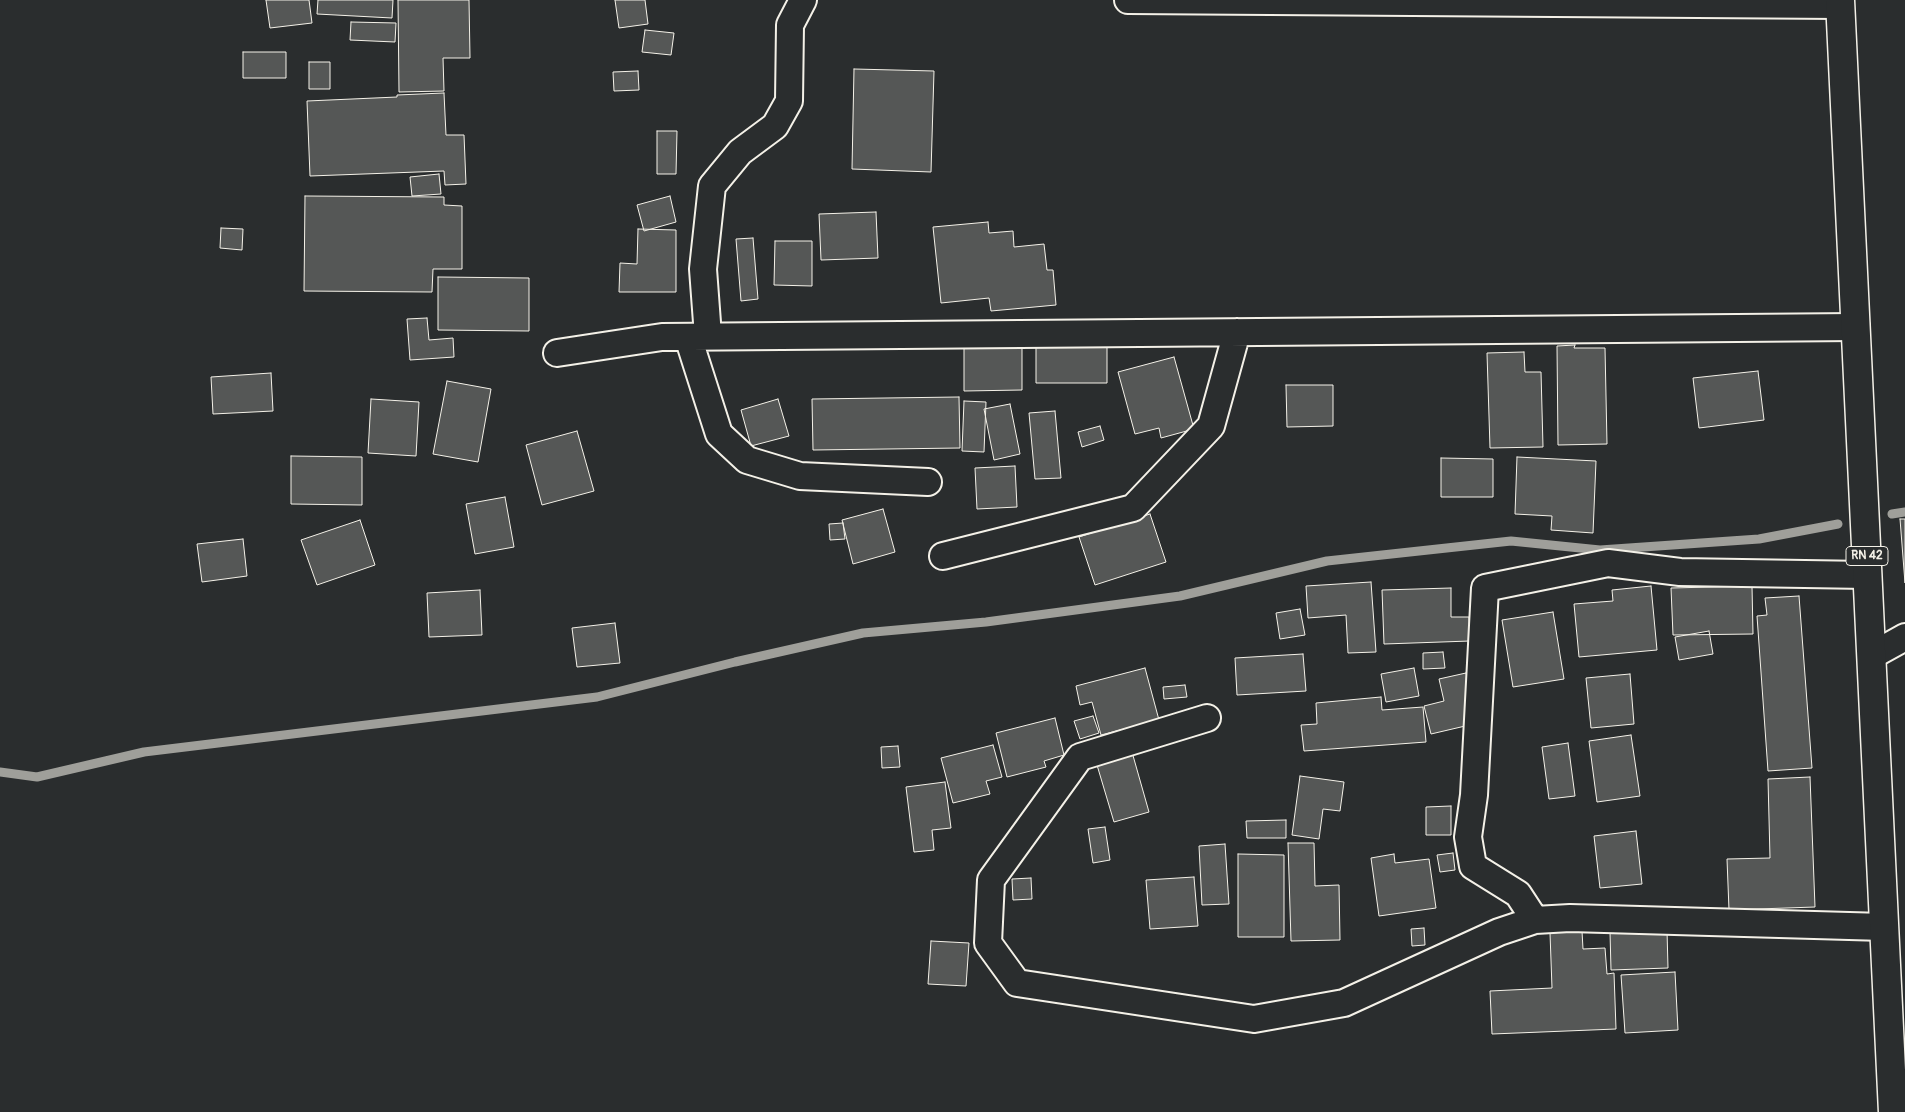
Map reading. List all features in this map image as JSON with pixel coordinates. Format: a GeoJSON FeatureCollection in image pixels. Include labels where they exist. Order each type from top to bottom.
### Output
{"type":"FeatureCollection","features":[{"type":"Feature","properties":{"kind":"main road","name":"RN 42"},"geometry":{"type":"LineString","coordinates":[[1840,3],[1884,928],[1897,1105]]}},
{"type":"Feature","properties":{"kind":"street"},"geometry":{"type":"LineString","coordinates":[[803,0],[790,25],[788,101],[775,126],[740,152],[712,186],[698,336],[719,434],[747,460],[800,476],[928,482]]}},
{"type":"Feature","properties":{"kind":"street"},"geometry":{"type":"LineString","coordinates":[[1128,0],[1840,3]]}},
{"type":"Feature","properties":{"kind":"street"},"geometry":{"type":"LineString","coordinates":[[557,353],[662,337],[698,336],[1856,327]]}},
{"type":"Feature","properties":{"kind":"street"},"geometry":{"type":"LineString","coordinates":[[943,556],[1133,508],[1211,426],[1237,332]]}},
{"type":"Feature","properties":{"kind":"street"},"geometry":{"type":"LineString","coordinates":[[1535,920],[1518,894],[1473,866],[1468,836],[1474,795],[1485,588],[1608,562],[1680,572],[1867,575]]}},
{"type":"Feature","properties":{"kind":"street"},"geometry":{"type":"LineString","coordinates":[[1871,656],[1905,637]]}},
{"type":"Feature","properties":{"kind":"street"},"geometry":{"type":"LineString","coordinates":[[1207,718],[1080,757],[991,880],[988,943],[1016,984],[1254,1019],[1344,1003],[1499,932],[1535,920],[1570,918],[1884,928]]}},
{"type":"Feature","properties":{"kind":"building"},"geometry":{"type":"Polygon","coordinates":[[[266,0],[309,0],[312,23],[270,28],[266,0]]]}},
{"type":"Feature","properties":{"kind":"building"},"geometry":{"type":"Polygon","coordinates":[[[318,0],[393,0],[392,18],[317,14],[318,0]]]}},
{"type":"Feature","properties":{"kind":"building"},"geometry":{"type":"Polygon","coordinates":[[[398,0],[469,0],[470,58],[443,58],[444,91],[399,92],[398,0]]]}},
{"type":"Feature","properties":{"kind":"building"},"geometry":{"type":"Polygon","coordinates":[[[615,0],[645,0],[648,24],[619,28],[615,0]]]}},
{"type":"Feature","properties":{"kind":"building"},"geometry":{"type":"Polygon","coordinates":[[[351,22],[396,23],[395,42],[350,40],[351,22]]]}},
{"type":"Feature","properties":{"kind":"building"},"geometry":{"type":"Polygon","coordinates":[[[645,30],[674,33],[671,55],[642,52],[645,30]]]}},
{"type":"Feature","properties":{"kind":"building"},"geometry":{"type":"Polygon","coordinates":[[[243,52],[286,52],[286,78],[243,78],[243,52]]]}},
{"type":"Feature","properties":{"kind":"building"},"geometry":{"type":"Polygon","coordinates":[[[309,62],[330,62],[330,89],[309,89],[309,62]]]}},
{"type":"Feature","properties":{"kind":"building"},"geometry":{"type":"Polygon","coordinates":[[[854,69],[934,71],[931,172],[852,169],[854,69]]]}},
{"type":"Feature","properties":{"kind":"building"},"geometry":{"type":"Polygon","coordinates":[[[638,71],[639,90],[614,91],[613,72],[638,71]]]}},
{"type":"Feature","properties":{"kind":"building"},"geometry":{"type":"Polygon","coordinates":[[[444,93],[446,135],[464,135],[466,184],[445,185],[444,171],[310,176],[307,101],[444,93]]]}},
{"type":"Feature","properties":{"kind":"building"},"geometry":{"type":"Polygon","coordinates":[[[657,131],[677,131],[676,174],[657,174],[657,131]]]}},
{"type":"Feature","properties":{"kind":"building"},"geometry":{"type":"Polygon","coordinates":[[[439,174],[441,194],[412,196],[410,177],[439,174]]]}},
{"type":"Feature","properties":{"kind":"building"},"geometry":{"type":"Polygon","coordinates":[[[305,196],[444,197],[444,205],[462,206],[462,269],[433,269],[432,292],[304,291],[305,196]]]}},
{"type":"Feature","properties":{"kind":"building"},"geometry":{"type":"Polygon","coordinates":[[[670,196],[676,222],[644,231],[637,205],[670,196]]]}},
{"type":"Feature","properties":{"kind":"building"},"geometry":{"type":"Polygon","coordinates":[[[876,212],[878,258],[821,260],[819,214],[876,212]]]}},
{"type":"Feature","properties":{"kind":"building"},"geometry":{"type":"Polygon","coordinates":[[[988,222],[989,233],[1013,231],[1014,247],[1044,244],[1047,270],[1053,270],[1056,305],[991,311],[989,298],[941,303],[933,227],[988,222]]]}},
{"type":"Feature","properties":{"kind":"building"},"geometry":{"type":"Polygon","coordinates":[[[221,228],[243,229],[242,250],[220,248],[221,228]]]}},
{"type":"Feature","properties":{"kind":"building"},"geometry":{"type":"Polygon","coordinates":[[[638,229],[676,230],[676,292],[619,292],[620,263],[637,264],[638,229]]]}},
{"type":"Feature","properties":{"kind":"building"},"geometry":{"type":"Polygon","coordinates":[[[753,238],[758,299],[741,301],[736,239],[753,238]]]}},
{"type":"Feature","properties":{"kind":"building"},"geometry":{"type":"Polygon","coordinates":[[[775,241],[812,241],[812,286],[774,285],[775,241]]]}},
{"type":"Feature","properties":{"kind":"building"},"geometry":{"type":"Polygon","coordinates":[[[438,277],[529,278],[529,331],[438,330],[438,277]]]}},
{"type":"Feature","properties":{"kind":"building"},"geometry":{"type":"Polygon","coordinates":[[[427,318],[429,340],[453,338],[454,357],[410,360],[407,319],[427,318]]]}},
{"type":"Feature","properties":{"kind":"building"},"geometry":{"type":"Polygon","coordinates":[[[964,338],[1022,338],[1022,390],[964,391],[964,338]]]}},
{"type":"Feature","properties":{"kind":"building"},"geometry":{"type":"Polygon","coordinates":[[[1036,341],[1107,341],[1107,383],[1036,383],[1036,341]]]}},
{"type":"Feature","properties":{"kind":"building"},"geometry":{"type":"Polygon","coordinates":[[[1575,345],[1574,348],[1605,348],[1607,444],[1558,445],[1557,346],[1575,345]]]}},
{"type":"Feature","properties":{"kind":"building"},"geometry":{"type":"Polygon","coordinates":[[[1524,352],[1525,372],[1541,372],[1543,447],[1490,448],[1487,353],[1524,352]]]}},
{"type":"Feature","properties":{"kind":"building"},"geometry":{"type":"Polygon","coordinates":[[[1174,357],[1194,429],[1161,438],[1159,428],[1135,434],[1118,372],[1174,357]]]}},
{"type":"Feature","properties":{"kind":"building"},"geometry":{"type":"Polygon","coordinates":[[[1758,371],[1764,420],[1699,428],[1693,378],[1758,371]]]}},
{"type":"Feature","properties":{"kind":"building"},"geometry":{"type":"Polygon","coordinates":[[[271,373],[273,411],[213,414],[211,377],[271,373]]]}},
{"type":"Feature","properties":{"kind":"building"},"geometry":{"type":"Polygon","coordinates":[[[447,381],[491,389],[478,462],[433,454],[447,381]]]}},
{"type":"Feature","properties":{"kind":"building"},"geometry":{"type":"Polygon","coordinates":[[[1286,385],[1333,385],[1333,426],[1287,427],[1286,385]]]}},
{"type":"Feature","properties":{"kind":"building"},"geometry":{"type":"Polygon","coordinates":[[[959,397],[960,448],[813,450],[812,399],[959,397]]]}},
{"type":"Feature","properties":{"kind":"building"},"geometry":{"type":"Polygon","coordinates":[[[371,399],[419,402],[416,456],[368,453],[371,399]]]}},
{"type":"Feature","properties":{"kind":"building"},"geometry":{"type":"Polygon","coordinates":[[[778,399],[789,436],[751,446],[741,410],[778,399]]]}},
{"type":"Feature","properties":{"kind":"building"},"geometry":{"type":"Polygon","coordinates":[[[964,401],[986,402],[984,452],[962,451],[964,401]]]}},
{"type":"Feature","properties":{"kind":"building"},"geometry":{"type":"Polygon","coordinates":[[[1010,404],[1020,454],[994,460],[984,409],[1010,404]]]}},
{"type":"Feature","properties":{"kind":"building"},"geometry":{"type":"Polygon","coordinates":[[[1055,411],[1061,478],[1035,479],[1029,413],[1055,411]]]}},
{"type":"Feature","properties":{"kind":"building"},"geometry":{"type":"Polygon","coordinates":[[[1100,426],[1104,440],[1082,447],[1078,432],[1100,426]]]}},
{"type":"Feature","properties":{"kind":"building"},"geometry":{"type":"Polygon","coordinates":[[[577,431],[594,491],[542,505],[526,445],[577,431]]]}},
{"type":"Feature","properties":{"kind":"building"},"geometry":{"type":"Polygon","coordinates":[[[291,456],[362,457],[362,505],[291,504],[291,456]]]}},
{"type":"Feature","properties":{"kind":"building"},"geometry":{"type":"Polygon","coordinates":[[[1517,457],[1596,461],[1593,533],[1551,530],[1552,516],[1515,514],[1517,457]]]}},
{"type":"Feature","properties":{"kind":"building"},"geometry":{"type":"Polygon","coordinates":[[[1441,458],[1493,459],[1493,497],[1441,497],[1441,458]]]}},
{"type":"Feature","properties":{"kind":"building"},"geometry":{"type":"Polygon","coordinates":[[[1015,466],[1017,507],[977,509],[975,468],[1015,466]]]}},
{"type":"Feature","properties":{"kind":"building"},"geometry":{"type":"Polygon","coordinates":[[[505,497],[514,547],[475,554],[466,504],[505,497]]]}},
{"type":"Feature","properties":{"kind":"building"},"geometry":{"type":"Polygon","coordinates":[[[883,509],[895,552],[853,564],[842,520],[883,509]]]}},
{"type":"Feature","properties":{"kind":"building"},"geometry":{"type":"Polygon","coordinates":[[[1150,514],[1166,562],[1095,585],[1079,537],[1150,514]]]}},
{"type":"Feature","properties":{"kind":"building"},"geometry":{"type":"Polygon","coordinates":[[[1900,519],[1905,519],[1905,583],[1900,519]]]}},
{"type":"Feature","properties":{"kind":"building"},"geometry":{"type":"Polygon","coordinates":[[[360,520],[375,565],[317,585],[301,540],[360,520]]]}},
{"type":"Feature","properties":{"kind":"building"},"geometry":{"type":"Polygon","coordinates":[[[843,523],[845,539],[830,540],[829,524],[843,523]]]}},
{"type":"Feature","properties":{"kind":"building"},"geometry":{"type":"Polygon","coordinates":[[[243,539],[247,576],[202,582],[197,544],[243,539]]]}},
{"type":"Feature","properties":{"kind":"building"},"geometry":{"type":"Polygon","coordinates":[[[1371,582],[1376,652],[1348,653],[1346,615],[1308,618],[1306,586],[1371,582]]]}},
{"type":"Feature","properties":{"kind":"building"},"geometry":{"type":"Polygon","coordinates":[[[1651,586],[1657,650],[1579,657],[1574,604],[1613,601],[1612,590],[1651,586]]]}},
{"type":"Feature","properties":{"kind":"building"},"geometry":{"type":"Polygon","coordinates":[[[1752,586],[1753,634],[1673,635],[1671,588],[1752,586]]]}},
{"type":"Feature","properties":{"kind":"building"},"geometry":{"type":"Polygon","coordinates":[[[1451,588],[1451,617],[1469,617],[1470,641],[1384,644],[1382,590],[1451,588]]]}},
{"type":"Feature","properties":{"kind":"building"},"geometry":{"type":"Polygon","coordinates":[[[480,590],[482,635],[429,637],[427,593],[480,590]]]}},
{"type":"Feature","properties":{"kind":"building"},"geometry":{"type":"Polygon","coordinates":[[[1799,596],[1812,768],[1768,771],[1757,616],[1767,615],[1765,598],[1799,596]]]}},
{"type":"Feature","properties":{"kind":"building"},"geometry":{"type":"Polygon","coordinates":[[[1300,609],[1305,635],[1280,639],[1276,613],[1300,609]]]}},
{"type":"Feature","properties":{"kind":"building"},"geometry":{"type":"Polygon","coordinates":[[[1553,612],[1564,679],[1513,687],[1502,620],[1553,612]]]}},
{"type":"Feature","properties":{"kind":"building"},"geometry":{"type":"Polygon","coordinates":[[[615,623],[620,663],[577,667],[572,628],[615,623]]]}},
{"type":"Feature","properties":{"kind":"building"},"geometry":{"type":"Polygon","coordinates":[[[1709,631],[1713,654],[1679,660],[1675,637],[1709,631]]]}},
{"type":"Feature","properties":{"kind":"building"},"geometry":{"type":"Polygon","coordinates":[[[1443,652],[1445,668],[1423,669],[1423,653],[1443,652]]]}},
{"type":"Feature","properties":{"kind":"building"},"geometry":{"type":"Polygon","coordinates":[[[1303,654],[1306,691],[1237,695],[1235,658],[1303,654]]]}},
{"type":"Feature","properties":{"kind":"building"},"geometry":{"type":"Polygon","coordinates":[[[1145,668],[1159,720],[1101,735],[1092,702],[1080,705],[1076,686],[1145,668]]]}},
{"type":"Feature","properties":{"kind":"building"},"geometry":{"type":"Polygon","coordinates":[[[1414,668],[1419,696],[1386,702],[1381,674],[1414,668]]]}},
{"type":"Feature","properties":{"kind":"building"},"geometry":{"type":"Polygon","coordinates":[[[1466,673],[1478,723],[1431,734],[1424,706],[1444,701],[1439,679],[1466,673]]]}},
{"type":"Feature","properties":{"kind":"building"},"geometry":{"type":"Polygon","coordinates":[[[1630,674],[1634,724],[1591,728],[1586,678],[1630,674]]]}},
{"type":"Feature","properties":{"kind":"building"},"geometry":{"type":"Polygon","coordinates":[[[1185,685],[1187,697],[1164,699],[1163,687],[1185,685]]]}},
{"type":"Feature","properties":{"kind":"building"},"geometry":{"type":"Polygon","coordinates":[[[1381,697],[1382,710],[1423,707],[1426,742],[1304,751],[1301,725],[1317,724],[1316,703],[1381,697]]]}},
{"type":"Feature","properties":{"kind":"building"},"geometry":{"type":"Polygon","coordinates":[[[1093,716],[1099,733],[1080,739],[1074,721],[1093,716]]]}},
{"type":"Feature","properties":{"kind":"building"},"geometry":{"type":"Polygon","coordinates":[[[1055,718],[1064,755],[1044,761],[1046,767],[1007,777],[996,733],[1055,718]]]}},
{"type":"Feature","properties":{"kind":"building"},"geometry":{"type":"Polygon","coordinates":[[[1631,735],[1640,796],[1597,802],[1589,741],[1631,735]]]}},
{"type":"Feature","properties":{"kind":"building"},"geometry":{"type":"Polygon","coordinates":[[[1568,743],[1575,796],[1549,799],[1542,747],[1568,743]]]}},
{"type":"Feature","properties":{"kind":"building"},"geometry":{"type":"Polygon","coordinates":[[[993,745],[1002,777],[986,781],[990,794],[953,803],[941,758],[993,745]]]}},
{"type":"Feature","properties":{"kind":"building"},"geometry":{"type":"Polygon","coordinates":[[[1130,745],[1149,812],[1114,822],[1094,755],[1130,745]]]}},
{"type":"Feature","properties":{"kind":"building"},"geometry":{"type":"Polygon","coordinates":[[[898,746],[900,767],[882,768],[881,747],[898,746]]]}},
{"type":"Feature","properties":{"kind":"building"},"geometry":{"type":"Polygon","coordinates":[[[1300,776],[1344,782],[1340,811],[1323,809],[1319,839],[1292,835],[1300,776]]]}},
{"type":"Feature","properties":{"kind":"building"},"geometry":{"type":"Polygon","coordinates":[[[1810,777],[1815,907],[1729,910],[1727,859],[1770,858],[1768,779],[1810,777]]]}},
{"type":"Feature","properties":{"kind":"building"},"geometry":{"type":"Polygon","coordinates":[[[945,782],[951,828],[932,830],[934,850],[914,852],[906,787],[945,782]]]}},
{"type":"Feature","properties":{"kind":"building"},"geometry":{"type":"Polygon","coordinates":[[[1451,806],[1451,835],[1426,835],[1426,807],[1451,806]]]}},
{"type":"Feature","properties":{"kind":"building"},"geometry":{"type":"Polygon","coordinates":[[[1286,820],[1286,838],[1247,838],[1246,821],[1286,820]]]}},
{"type":"Feature","properties":{"kind":"building"},"geometry":{"type":"Polygon","coordinates":[[[1105,827],[1110,860],[1093,863],[1088,829],[1105,827]]]}},
{"type":"Feature","properties":{"kind":"building"},"geometry":{"type":"Polygon","coordinates":[[[1636,831],[1642,884],[1600,888],[1594,836],[1636,831]]]}},
{"type":"Feature","properties":{"kind":"building"},"geometry":{"type":"Polygon","coordinates":[[[1288,843],[1314,843],[1315,886],[1339,885],[1340,940],[1291,941],[1288,843]]]}},
{"type":"Feature","properties":{"kind":"building"},"geometry":{"type":"Polygon","coordinates":[[[1225,844],[1229,904],[1202,905],[1199,846],[1225,844]]]}},
{"type":"Feature","properties":{"kind":"building"},"geometry":{"type":"Polygon","coordinates":[[[1453,853],[1455,870],[1440,872],[1437,855],[1453,853]]]}},
{"type":"Feature","properties":{"kind":"building"},"geometry":{"type":"Polygon","coordinates":[[[1238,854],[1284,855],[1284,937],[1238,937],[1238,854]]]}},
{"type":"Feature","properties":{"kind":"building"},"geometry":{"type":"Polygon","coordinates":[[[1394,854],[1395,863],[1429,859],[1436,908],[1379,916],[1371,858],[1394,854]]]}},
{"type":"Feature","properties":{"kind":"building"},"geometry":{"type":"Polygon","coordinates":[[[1194,877],[1198,926],[1150,929],[1146,880],[1194,877]]]}},
{"type":"Feature","properties":{"kind":"building"},"geometry":{"type":"Polygon","coordinates":[[[1031,878],[1032,899],[1013,900],[1012,879],[1031,878]]]}},
{"type":"Feature","properties":{"kind":"building"},"geometry":{"type":"Polygon","coordinates":[[[1424,928],[1425,945],[1412,946],[1411,929],[1424,928]]]}},
{"type":"Feature","properties":{"kind":"building"},"geometry":{"type":"Polygon","coordinates":[[[1667,930],[1668,968],[1611,970],[1610,932],[1667,930]]]}},
{"type":"Feature","properties":{"kind":"building"},"geometry":{"type":"Polygon","coordinates":[[[1582,931],[1583,949],[1605,948],[1607,974],[1614,973],[1616,1029],[1492,1034],[1490,991],[1552,988],[1550,933],[1582,931]]]}},
{"type":"Feature","properties":{"kind":"building"},"geometry":{"type":"Polygon","coordinates":[[[931,941],[969,943],[966,986],[928,984],[931,941]]]}},
{"type":"Feature","properties":{"kind":"building"},"geometry":{"type":"Polygon","coordinates":[[[1675,972],[1678,1030],[1625,1033],[1621,975],[1675,972]]]}},
{"type":"Feature","properties":{"kind":"waterway"},"geometry":{"type":"LineString","coordinates":[[1892,514],[1905,512]]}},
{"type":"Feature","properties":{"kind":"waterway"},"geometry":{"type":"LineString","coordinates":[[0,772],[37,777],[144,752],[597,697],[735,662],[863,633],[986,622],[1180,596],[1327,561],[1511,541],[1600,550],[1759,539],[1838,524]]}}]}
